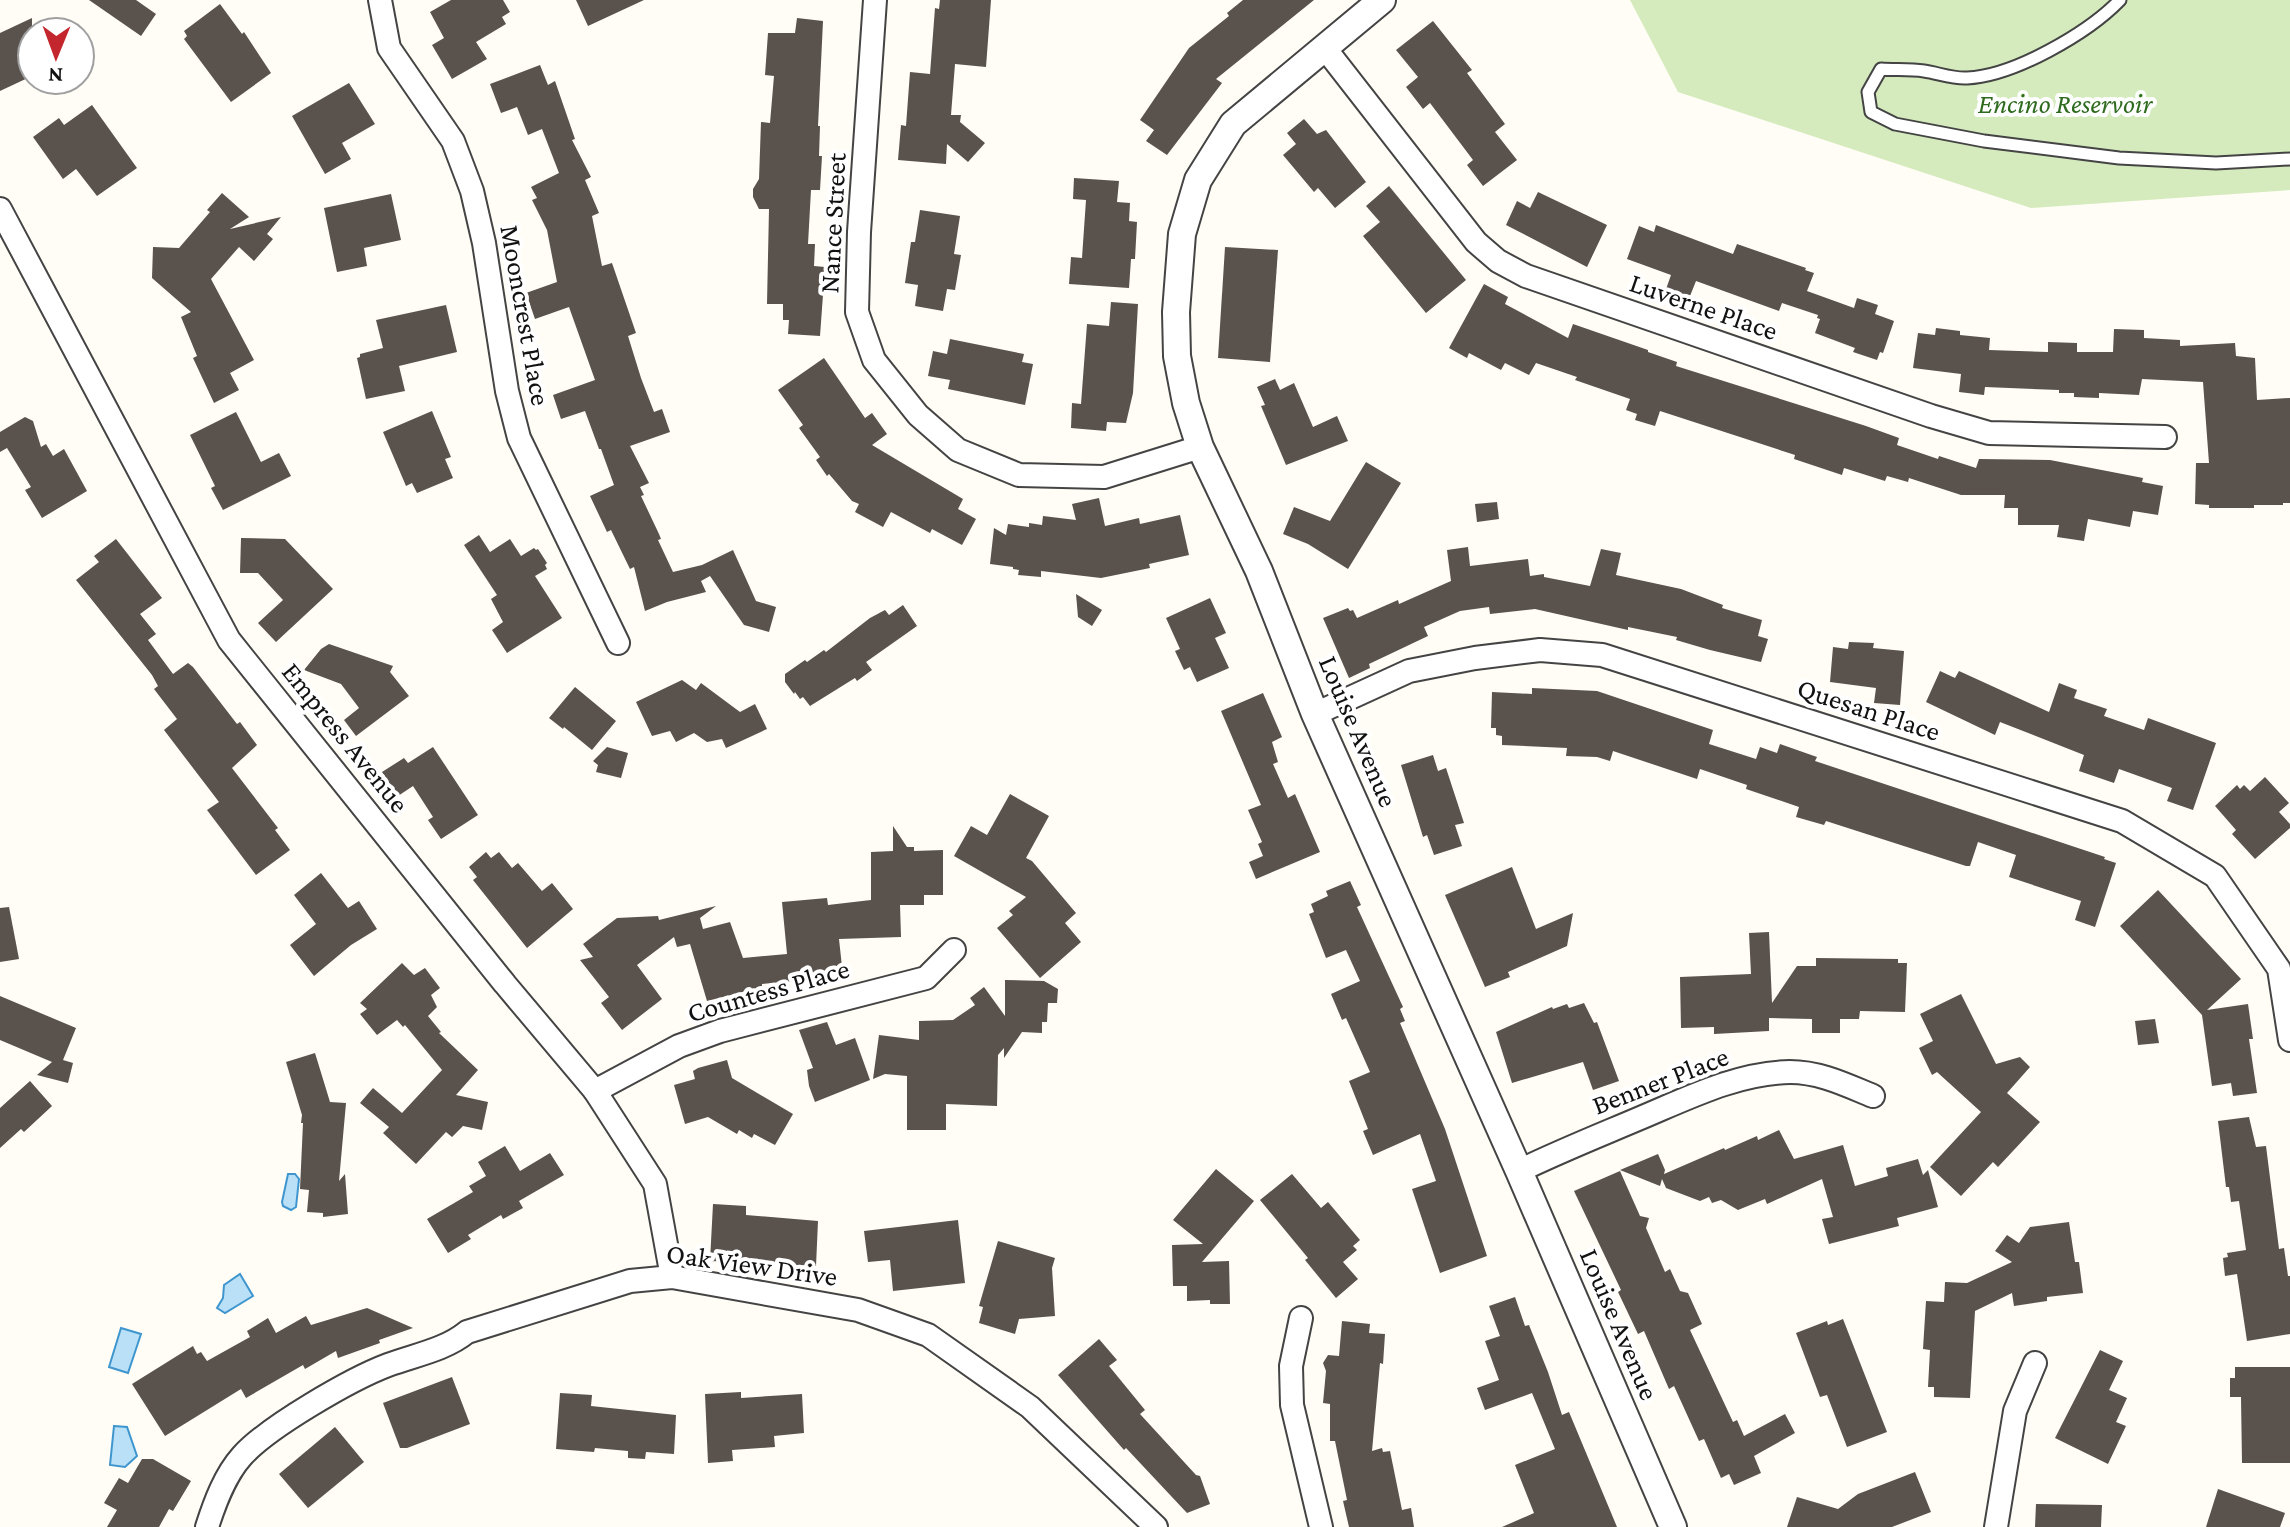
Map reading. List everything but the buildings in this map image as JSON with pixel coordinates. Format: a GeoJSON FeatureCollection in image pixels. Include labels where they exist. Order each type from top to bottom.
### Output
{"type":"FeatureCollection","features":[{"type":"Feature","properties":{"kind":"street","name":"Mooncrest Place"},"geometry":{"type":"LineString","coordinates":[[380,0],[389,48],[453,141],[472,191],[484,243],[507,391],[519,438],[618,643]]}},
{"type":"Feature","properties":{"kind":"street","name":"Nance Street"},"geometry":{"type":"LineString","coordinates":[[875,0],[859,232],[857,312],[874,360],[918,415],[958,450],[1019,475],[1104,477],[1200,447]]}},
{"type":"Feature","properties":{"kind":"street","name":"Louise Avenue"},"geometry":{"type":"LineString","coordinates":[[1382,0],[1233,124],[1198,180],[1182,234],[1176,312],[1177,356],[1186,403],[1200,447],[1259,571],[1315,714],[1519,1171],[1673,1527]]}},
{"type":"Feature","properties":{"kind":"street","name":"Luverne Place"},"geometry":{"type":"LineString","coordinates":[[1324,47],[1476,242],[1498,261],[1526,276],[1989,433],[2165,437]]}},
{"type":"Feature","properties":{"kind":"street","name":"Empress Avenue"},"geometry":{"type":"LineString","coordinates":[[0,209],[229,640],[505,984],[595,1091],[655,1184],[672,1277]]}},
{"type":"Feature","properties":{"kind":"street","name":"Quesan Place"},"geometry":{"type":"LineString","coordinates":[[1315,714],[1409,671],[1540,650],[1602,655],[2122,821],[2215,876],[2279,969],[2290,1040]]}},
{"type":"Feature","properties":{"kind":"street","name":"Countess Place"},"geometry":{"type":"LineString","coordinates":[[595,1091],[679,1046],[720,1031],[926,978],[954,950]]}},
{"type":"Feature","properties":{"kind":"street","name":"Benner Place"},"geometry":{"type":"LineString","coordinates":[[1519,1171],[1739,1079],[1790,1072],[1811,1074],[1873,1096]]}},
{"type":"Feature","properties":{"kind":"street","name":"Oak View Drive"},"geometry":{"type":"LineString","coordinates":[[207,1527],[223,1485],[243,1455],[275,1429],[347,1384],[386,1365],[454,1342],[467,1332],[630,1281],[672,1277],[858,1310],[928,1335],[1030,1407],[1156,1527]]}},
{"type":"Feature","properties":{"kind":"street"},"geometry":{"type":"LineString","coordinates":[[1301,1318],[1291,1366],[1292,1405],[1321,1527]]}},
{"type":"Feature","properties":{"kind":"street"},"geometry":{"type":"LineString","coordinates":[[1996,1527],[2015,1411],[2035,1363]]}},
{"type":"Feature","properties":{"kind":"lane"},"geometry":{"type":"LineString","coordinates":[[2120,0],[2107,13],[2060,44],[2018,66],[1967,78],[1921,70],[1881,69],[1868,92],[1871,112],[1895,124],[1984,141],[2119,158],[2216,163],[2290,159]]}},
{"type":"Feature","properties":{"kind":"green space","name":"Encino Reservoir"},"geometry":{"type":"Polygon","coordinates":[[[1630,0],[2290,0],[2290,190],[2031,208],[1678,92],[1630,0]]]}},
{"type":"Feature","properties":{"kind":"water"},"geometry":{"type":"Polygon","coordinates":[[[288,1174],[295,1174],[299,1179],[296,1207],[291,1210],[282,1202],[288,1174]]]}},
{"type":"Feature","properties":{"kind":"water"},"geometry":{"type":"Polygon","coordinates":[[[240,1274],[253,1296],[225,1313],[217,1308],[223,1298],[224,1285],[240,1274]]]}},
{"type":"Feature","properties":{"kind":"water"},"geometry":{"type":"Polygon","coordinates":[[[121,1328],[141,1334],[128,1373],[109,1367],[121,1328]]]}},
{"type":"Feature","properties":{"kind":"water"},"geometry":{"type":"Polygon","coordinates":[[[114,1426],[127,1427],[137,1456],[125,1467],[110,1465],[114,1426]]]}}]}
